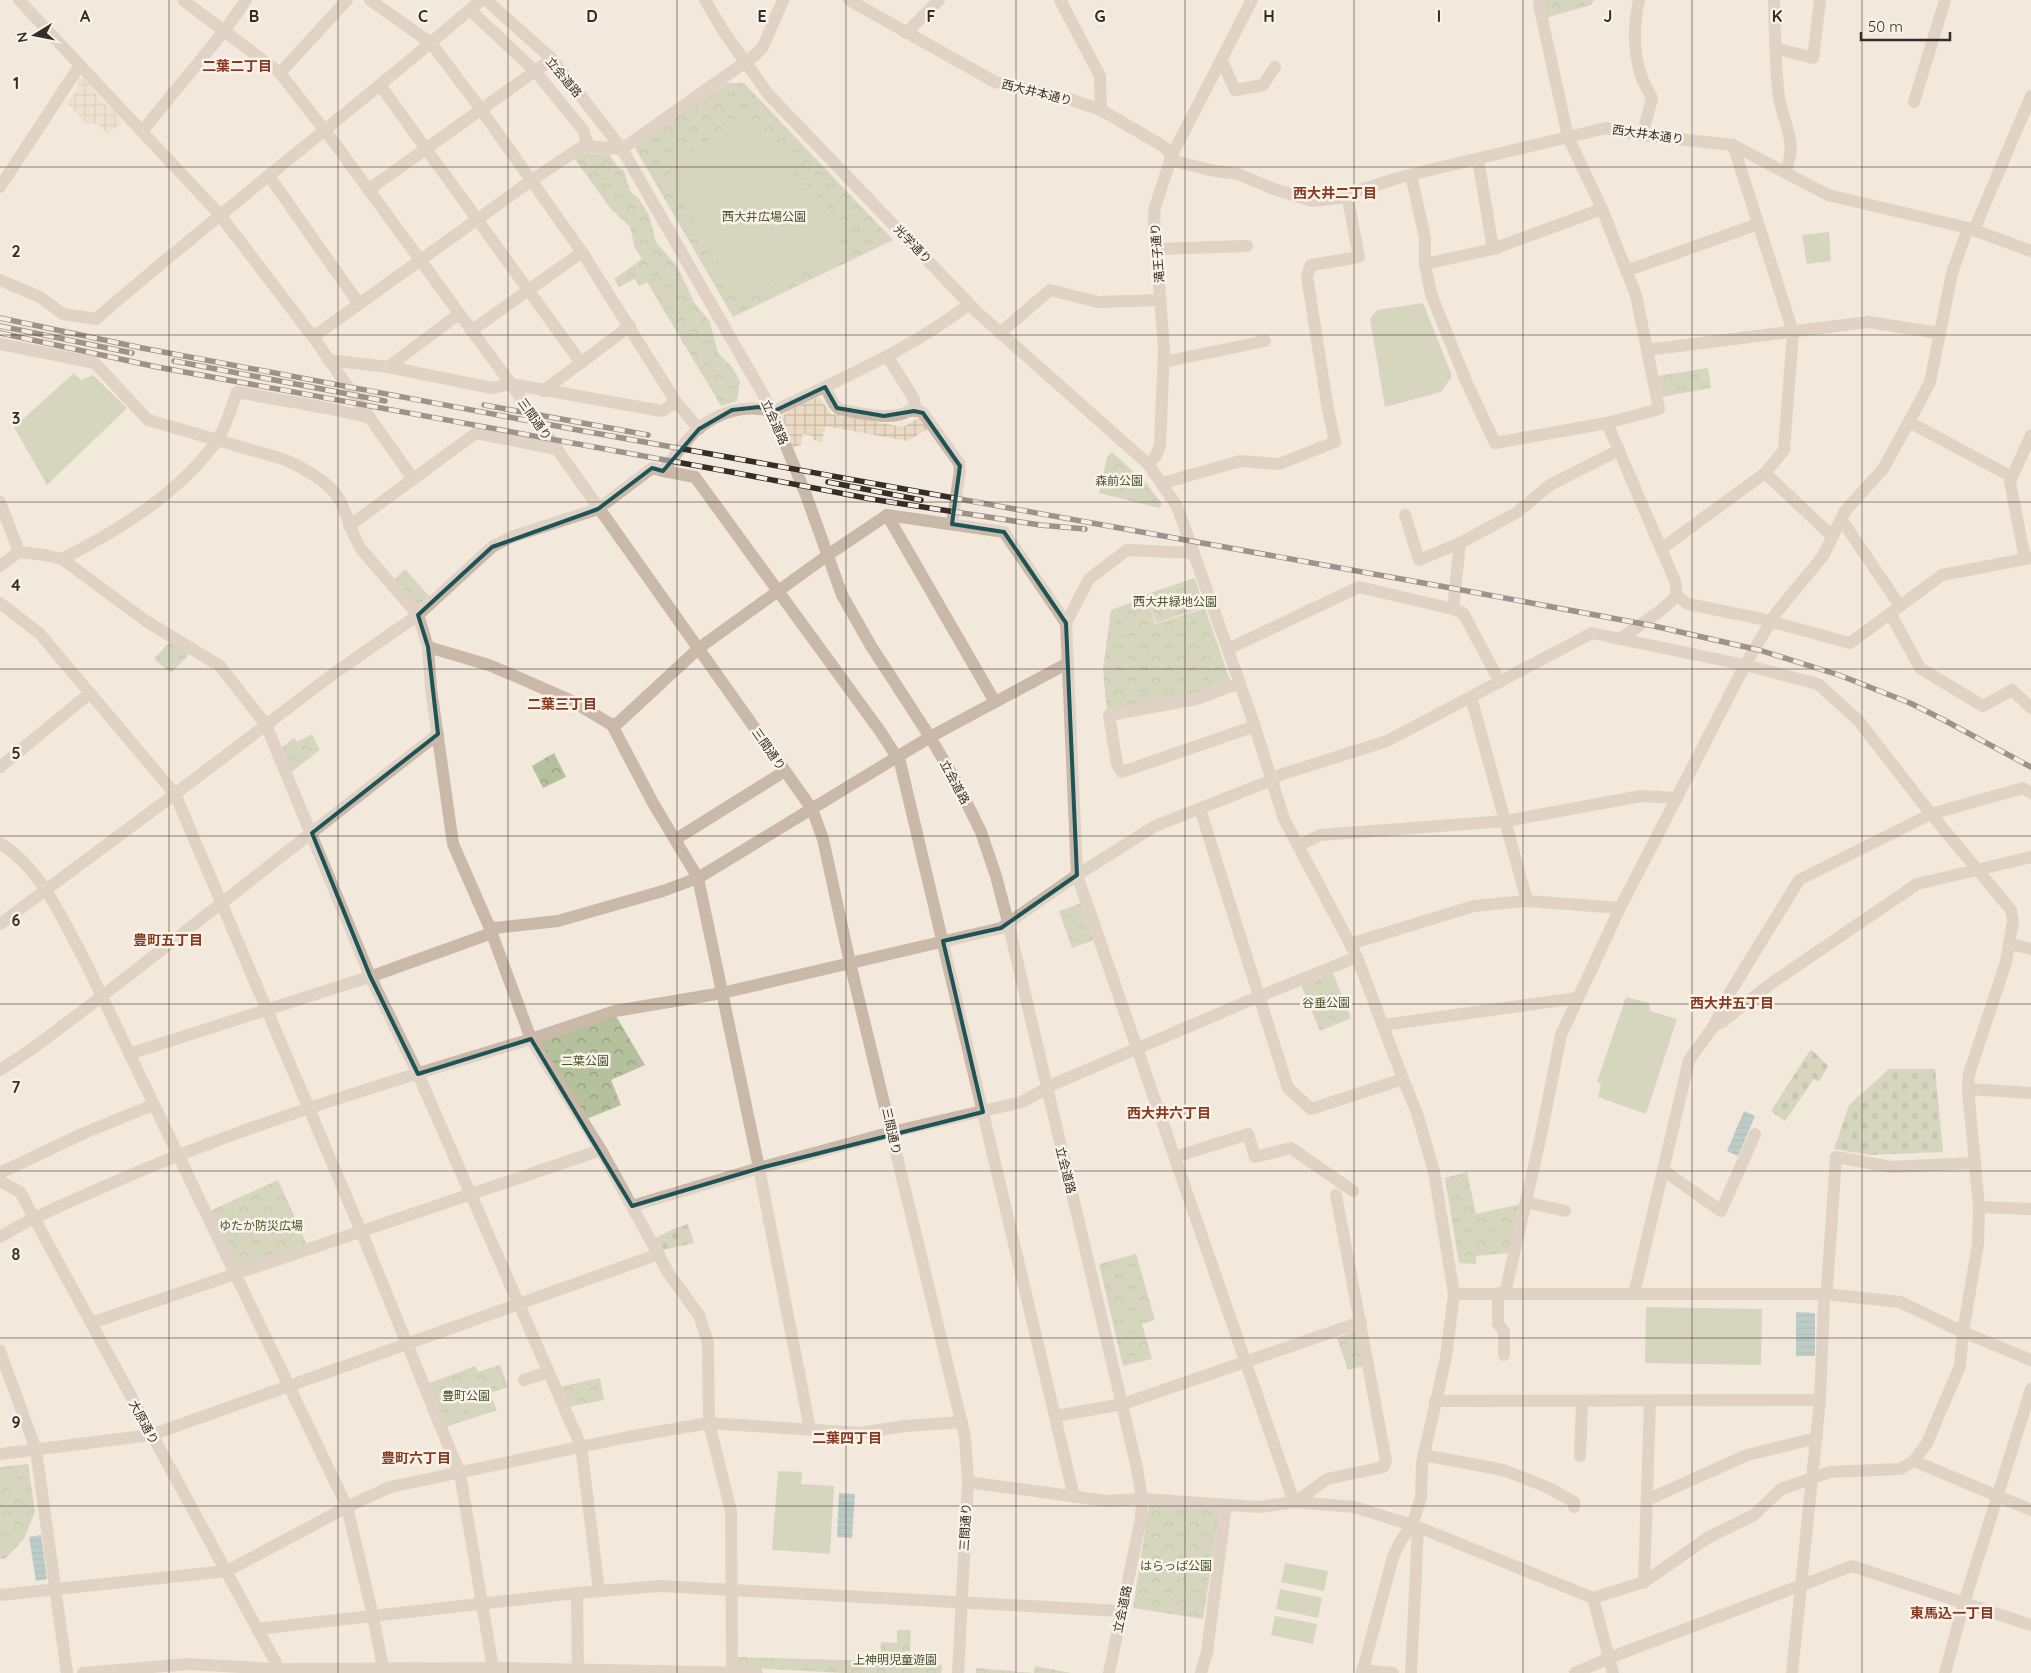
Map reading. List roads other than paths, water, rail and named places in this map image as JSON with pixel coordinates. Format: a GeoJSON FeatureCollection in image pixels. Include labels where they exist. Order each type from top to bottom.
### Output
{"type":"FeatureCollection","features":[{"type":"Feature","properties":{"kind":"street"},"geometry":{"type":"LineString","coordinates":[[19,0],[143,130],[220,215],[313,338],[367,417],[413,479]]}},
{"type":"Feature","properties":{"kind":"street","name":"三間通り"},"geometry":{"type":"LineString","coordinates":[[183,0],[280,73],[511,384],[812,809],[823,839],[850,963],[962,1422],[968,1482],[958,1673]]}},
{"type":"Feature","properties":{"kind":"street"},"geometry":{"type":"LineString","coordinates":[[143,130],[246,0]]}},
{"type":"Feature","properties":{"kind":"street"},"geometry":{"type":"LineString","coordinates":[[280,73],[347,0]]}},
{"type":"Feature","properties":{"kind":"street"},"geometry":{"type":"LineString","coordinates":[[370,0],[431,43],[532,180],[582,252],[676,402],[698,429]]}},
{"type":"Feature","properties":{"kind":"street"},"geometry":{"type":"LineString","coordinates":[[0,280],[40,297],[63,314],[96,319],[481,0]]}},
{"type":"Feature","properties":{"kind":"street","name":"立会道路"},"geometry":{"type":"LineString","coordinates":[[486,0],[552,60],[622,149],[782,431],[786,440],[785,446],[842,594],[957,783],[981,832],[996,876],[1008,922],[1138,1468],[1142,1499],[1138,1535],[1109,1673]]}},
{"type":"Feature","properties":{"kind":"street","name":"光学通り"},"geometry":{"type":"LineString","coordinates":[[705,0],[768,94],[969,304],[1148,464],[1163,483],[1177,506],[1255,726],[1284,819],[1358,957],[1402,1079],[1418,1113],[1434,1172],[1454,1294],[1446,1358],[1423,1455],[1421,1498],[1415,1526]]}},
{"type":"Feature","properties":{"kind":"street"},"geometry":{"type":"LineString","coordinates":[[313,338],[419,260],[583,146],[622,149],[754,56],[763,47],[783,0]]}},
{"type":"Feature","properties":{"kind":"street","name":"西大井本通り"},"geometry":{"type":"LineString","coordinates":[[849,0],[995,82],[1101,110],[1163,146],[1171,157],[1210,170],[1238,174],[1274,190],[1312,201],[1340,198],[1347,194],[1411,175],[1606,128],[1642,135],[1733,146],[1828,195],[1971,229],[2031,251]]}},
{"type":"Feature","properties":{"kind":"street"},"geometry":{"type":"LineString","coordinates":[[906,33],[939,0]]}},
{"type":"Feature","properties":{"kind":"street"},"geometry":{"type":"LineString","coordinates":[[1060,0],[1100,76],[1101,110]]}},
{"type":"Feature","properties":{"kind":"street","name":"滝王子通り"},"geometry":{"type":"LineString","coordinates":[[1148,464],[1156,456],[1160,446],[1164,362],[1154,212],[1171,157],[1252,0]]}},
{"type":"Feature","properties":{"kind":"street"},"geometry":{"type":"LineString","coordinates":[[1411,175],[1425,238],[1425,264],[1431,294],[1466,381],[1495,443],[1607,423],[1659,409],[1636,295],[1602,210],[1568,137],[1539,5],[1540,0]]}},
{"type":"Feature","properties":{"kind":"street"},"geometry":{"type":"LineString","coordinates":[[1639,0],[1635,19],[1636,47],[1644,83],[1652,99],[1642,135]]}},
{"type":"Feature","properties":{"kind":"street"},"geometry":{"type":"LineString","coordinates":[[1774,0],[1779,99],[1789,131],[1790,153],[1785,172]]}},
{"type":"Feature","properties":{"kind":"street"},"geometry":{"type":"LineString","coordinates":[[1775,48],[1814,58],[1820,0]]}},
{"type":"Feature","properties":{"kind":"street"},"geometry":{"type":"LineString","coordinates":[[1914,102],[1945,0]]}},
{"type":"Feature","properties":{"kind":"street"},"geometry":{"type":"LineString","coordinates":[[470,10],[535,71],[583,130],[589,147]]}},
{"type":"Feature","properties":{"kind":"street"},"geometry":{"type":"LineString","coordinates":[[368,190],[552,60]]}},
{"type":"Feature","properties":{"kind":"street"},"geometry":{"type":"LineString","coordinates":[[1222,61],[1234,90],[1264,85],[1275,67]]}},
{"type":"Feature","properties":{"kind":"street"},"geometry":{"type":"LineString","coordinates":[[0,188],[80,65]]}},
{"type":"Feature","properties":{"kind":"street"},"geometry":{"type":"LineString","coordinates":[[380,85],[581,363]]}},
{"type":"Feature","properties":{"kind":"street"},"geometry":{"type":"LineString","coordinates":[[1504,1355],[1504,1332],[1498,1324],[1501,1294],[1526,1202],[1561,1035],[1620,908],[1746,661],[1769,626],[1823,556],[1845,511],[1883,470],[1910,422],[1930,382],[1952,273],[2031,96]]}},
{"type":"Feature","properties":{"kind":"street"},"geometry":{"type":"LineString","coordinates":[[1661,549],[1765,473],[1784,450],[1793,332],[1733,146]]}},
{"type":"Feature","properties":{"kind":"street"},"geometry":{"type":"LineString","coordinates":[[1478,159],[1493,249]]}},
{"type":"Feature","properties":{"kind":"street"},"geometry":{"type":"LineString","coordinates":[[269,176],[359,304]]}},
{"type":"Feature","properties":{"kind":"street"},"geometry":{"type":"LineString","coordinates":[[1163,483],[1240,462],[1279,464],[1335,442],[1306,276],[1311,265],[1359,257],[1347,194]]}},
{"type":"Feature","properties":{"kind":"street"},"geometry":{"type":"LineString","coordinates":[[1425,264],[1493,249],[1602,210]]}},
{"type":"Feature","properties":{"kind":"street"},"geometry":{"type":"LineString","coordinates":[[1626,271],[1758,224]]}},
{"type":"Feature","properties":{"kind":"street"},"geometry":{"type":"LineString","coordinates":[[1157,249],[1247,246]]}},
{"type":"Feature","properties":{"kind":"street"},"geometry":{"type":"LineString","coordinates":[[471,332],[528,289],[582,252]]}},
{"type":"Feature","properties":{"kind":"street"},"geometry":{"type":"LineString","coordinates":[[1000,333],[1050,290],[1098,302],[1161,300]]}},
{"type":"Feature","properties":{"kind":"street"},"geometry":{"type":"LineString","coordinates":[[664,471],[698,429],[732,410],[759,407],[772,412],[887,356],[934,329],[969,304]]}},
{"type":"Feature","properties":{"kind":"street"},"geometry":{"type":"LineString","coordinates":[[388,367],[459,314]]}},
{"type":"Feature","properties":{"kind":"street"},"geometry":{"type":"LineString","coordinates":[[1647,350],[1868,322],[1939,333]]}},
{"type":"Feature","properties":{"kind":"street"},"geometry":{"type":"LineString","coordinates":[[543,391],[630,326]]}},
{"type":"Feature","properties":{"kind":"street"},"geometry":{"type":"LineString","coordinates":[[1164,362],[1265,341]]}},
{"type":"Feature","properties":{"kind":"street"},"geometry":{"type":"LineString","coordinates":[[0,344],[95,363],[148,420],[282,459],[317,478],[334,491],[339,499],[349,526],[361,549],[418,615],[428,647],[431,688],[453,844],[490,930],[531,1039],[601,1150],[669,1274],[698,1315],[708,1343],[709,1423],[731,1511],[732,1672]]}},
{"type":"Feature","properties":{"kind":"street"},"geometry":{"type":"LineString","coordinates":[[887,356],[914,399],[914,406],[909,411]]}},
{"type":"Feature","properties":{"kind":"street"},"geometry":{"type":"LineString","coordinates":[[328,360],[388,367],[492,388],[511,384],[662,411],[676,402]]}},
{"type":"Feature","properties":{"kind":"street"},"geometry":{"type":"LineString","coordinates":[[825,387],[834,404],[839,409],[884,416],[909,411],[923,413],[959,463],[960,470],[952,524]]}},
{"type":"Feature","properties":{"kind":"street"},"geometry":{"type":"LineString","coordinates":[[62,559],[88,546],[157,502],[182,482],[218,440],[237,392],[367,417]]}},
{"type":"Feature","properties":{"kind":"street"},"geometry":{"type":"LineString","coordinates":[[1910,422],[2012,477]]}},
{"type":"Feature","properties":{"kind":"street"},"geometry":{"type":"LineString","coordinates":[[1607,423],[1676,581],[1677,596]]}},
{"type":"Feature","properties":{"kind":"street"},"geometry":{"type":"LineString","coordinates":[[349,526],[476,433],[556,449]]}},
{"type":"Feature","properties":{"kind":"street"},"geometry":{"type":"LineString","coordinates":[[1677,596],[1688,604],[1769,626],[1850,643],[1942,575],[2028,559],[2010,482],[2031,435]]}},
{"type":"Feature","properties":{"kind":"street"},"geometry":{"type":"LineString","coordinates":[[1405,515],[1419,560],[1460,543],[1516,513],[1550,485],[1619,450]]}},
{"type":"Feature","properties":{"kind":"street"},"geometry":{"type":"LineString","coordinates":[[0,924],[333,674],[418,615],[492,547],[511,537],[598,509],[652,468],[695,477],[897,757],[943,941],[1074,1497]]}},
{"type":"Feature","properties":{"kind":"street"},"geometry":{"type":"LineString","coordinates":[[1765,473],[1833,537]]}},
{"type":"Feature","properties":{"kind":"street"},"geometry":{"type":"LineString","coordinates":[[0,502],[19,552]]}},
{"type":"Feature","properties":{"kind":"street"},"geometry":{"type":"LineString","coordinates":[[887,515],[995,702]]}},
{"type":"Feature","properties":{"kind":"street"},"geometry":{"type":"LineString","coordinates":[[612,725],[618,723],[698,648],[887,515],[1004,532],[1066,622]]}},
{"type":"Feature","properties":{"kind":"street"},"geometry":{"type":"LineString","coordinates":[[1842,520],[1895,610],[1920,668],[1983,706],[2012,690],[2031,708]]}},
{"type":"Feature","properties":{"kind":"street"},"geometry":{"type":"LineString","coordinates":[[1454,603],[1460,543]]}},
{"type":"Feature","properties":{"kind":"street"},"geometry":{"type":"LineString","coordinates":[[1194,553],[1127,550],[1089,579],[1066,622],[1066,664],[1077,875],[1295,1502]]}},
{"type":"Feature","properties":{"kind":"street"},"geometry":{"type":"LineString","coordinates":[[0,566],[19,552],[62,559],[146,621],[220,666],[266,725],[370,976],[418,1074],[581,1446],[599,1591]]}},
{"type":"Feature","properties":{"kind":"street"},"geometry":{"type":"LineString","coordinates":[[1228,649],[1359,587],[1454,603],[1463,613],[1500,682]]}},
{"type":"Feature","properties":{"kind":"street"},"geometry":{"type":"LineString","coordinates":[[1624,637],[1677,596]]}},
{"type":"Feature","properties":{"kind":"street"},"geometry":{"type":"LineString","coordinates":[[0,603],[40,634],[175,794],[361,1231],[460,1474],[493,1668]]}},
{"type":"Feature","properties":{"kind":"street"},"geometry":{"type":"LineString","coordinates":[[0,1237],[33,1217],[177,1155],[308,1107],[531,1039],[615,1011],[722,992],[1001,928],[1077,875],[1155,826],[1272,780],[1280,775],[1387,741],[1592,633],[1624,637],[1746,661],[1818,684],[1858,720],[1931,814],[2011,910],[2014,921],[2006,962],[1969,1074],[1968,1089],[1979,1207],[1978,1244],[1963,1332],[1960,1366],[1927,1443],[1914,1461],[1900,1469],[1830,1472],[1781,1489],[1754,1516],[1709,1537],[1644,1582],[1593,1598],[1415,1526],[1354,1507],[1295,1502],[1259,1507],[1142,1499],[1112,1502],[968,1482]]}},
{"type":"Feature","properties":{"kind":"street"},"geometry":{"type":"LineString","coordinates":[[428,647],[489,665],[572,701],[612,725],[653,803],[698,878],[759,1168],[810,1429]]}},
{"type":"Feature","properties":{"kind":"street"},"geometry":{"type":"LineString","coordinates":[[129,1054],[370,976],[495,928],[558,921],[663,891],[698,878],[930,737],[1066,664]]}},
{"type":"Feature","properties":{"kind":"street"},"geometry":{"type":"LineString","coordinates":[[1240,683],[1197,699],[1110,715],[1117,764],[1122,772],[1255,726]]}},
{"type":"Feature","properties":{"kind":"street"},"geometry":{"type":"LineString","coordinates":[[0,767],[89,694]]}},
{"type":"Feature","properties":{"kind":"street"},"geometry":{"type":"LineString","coordinates":[[1471,698],[1527,901]]}},
{"type":"Feature","properties":{"kind":"street"},"geometry":{"type":"LineString","coordinates":[[0,1070],[32,1049],[102,997],[438,734]]}},
{"type":"Feature","properties":{"kind":"street"},"geometry":{"type":"LineString","coordinates":[[676,839],[785,771]]}},
{"type":"Feature","properties":{"kind":"street"},"geometry":{"type":"LineString","coordinates":[[1634,1294],[1689,1060],[1714,1026],[1726,999],[1799,880],[1931,814],[2023,788],[2031,793]]}},
{"type":"Feature","properties":{"kind":"street"},"geometry":{"type":"LineString","coordinates":[[1298,846],[1320,835],[1506,821],[1641,796],[1677,798]]}},
{"type":"Feature","properties":{"kind":"street"},"geometry":{"type":"LineString","coordinates":[[1200,809],[1288,1088],[1311,1109],[1402,1079]]}},
{"type":"Feature","properties":{"kind":"street"},"geometry":{"type":"LineString","coordinates":[[0,843],[15,852],[46,890],[85,961],[347,1507],[384,1670]]}},
{"type":"Feature","properties":{"kind":"street"},"geometry":{"type":"LineString","coordinates":[[1714,1026],[1917,884],[2031,857]]}},
{"type":"Feature","properties":{"kind":"street"},"geometry":{"type":"LineString","coordinates":[[1350,944],[1474,906],[1527,901],[1620,908]]}},
{"type":"Feature","properties":{"kind":"street"},"geometry":{"type":"LineString","coordinates":[[2010,944],[2031,948]]}},
{"type":"Feature","properties":{"kind":"street"},"geometry":{"type":"LineString","coordinates":[[632,1206],[759,1168],[892,1132],[1022,1102],[1046,1087],[1260,996],[1358,957]]}},
{"type":"Feature","properties":{"kind":"street"},"geometry":{"type":"LineString","coordinates":[[1383,1025],[1577,998]]}},
{"type":"Feature","properties":{"kind":"street"},"geometry":{"type":"LineString","coordinates":[[1968,1089],[2031,1093]]}},
{"type":"Feature","properties":{"kind":"street"},"geometry":{"type":"LineString","coordinates":[[0,1173],[84,1134],[153,1105]]}},
{"type":"Feature","properties":{"kind":"street"},"geometry":{"type":"LineString","coordinates":[[1175,1158],[1248,1134],[1255,1157],[1291,1148],[1353,1191]]}},
{"type":"Feature","properties":{"kind":"street"},"geometry":{"type":"LineString","coordinates":[[1663,1170],[1720,1211],[1755,1134]]}},
{"type":"Feature","properties":{"kind":"street"},"geometry":{"type":"LineString","coordinates":[[91,1324],[601,1150]]}},
{"type":"Feature","properties":{"kind":"street"},"geometry":{"type":"LineString","coordinates":[[1793,1673],[1817,1438],[1825,1294],[1836,1157],[1890,1168],[1974,1164]]}},
{"type":"Feature","properties":{"kind":"street","name":"大原通り"},"geometry":{"type":"LineString","coordinates":[[0,1180],[20,1192],[151,1435],[227,1571],[276,1663],[276,1671]]}},
{"type":"Feature","properties":{"kind":"street"},"geometry":{"type":"LineString","coordinates":[[1295,1502],[1327,1480],[1383,1467],[1386,1461],[1362,1322],[1336,1195]]}},
{"type":"Feature","properties":{"kind":"street"},"geometry":{"type":"LineString","coordinates":[[1526,1202],[1565,1211]]}},
{"type":"Feature","properties":{"kind":"street"},"geometry":{"type":"LineString","coordinates":[[1979,1207],[2031,1209]]}},
{"type":"Feature","properties":{"kind":"street"},"geometry":{"type":"LineString","coordinates":[[0,1454],[151,1435],[659,1254]]}},
{"type":"Feature","properties":{"kind":"street"},"geometry":{"type":"LineString","coordinates":[[1454,1294],[1825,1294],[1900,1302],[1963,1332],[2031,1360]]}},
{"type":"Feature","properties":{"kind":"street"},"geometry":{"type":"LineString","coordinates":[[1056,1416],[1123,1404],[1362,1322]]}},
{"type":"Feature","properties":{"kind":"street"},"geometry":{"type":"LineString","coordinates":[[0,1351],[36,1450],[67,1673]]}},
{"type":"Feature","properties":{"kind":"street"},"geometry":{"type":"LineString","coordinates":[[524,1380],[549,1372]]}},
{"type":"Feature","properties":{"kind":"street"},"geometry":{"type":"LineString","coordinates":[[1945,1673],[1964,1603],[2031,1389]]}},
{"type":"Feature","properties":{"kind":"street"},"geometry":{"type":"LineString","coordinates":[[1435,1402],[1820,1400]]}},
{"type":"Feature","properties":{"kind":"street"},"geometry":{"type":"LineString","coordinates":[[1580,1456],[1582,1402]]}},
{"type":"Feature","properties":{"kind":"street"},"geometry":{"type":"LineString","coordinates":[[1644,1582],[1650,1402]]}},
{"type":"Feature","properties":{"kind":"street"},"geometry":{"type":"LineString","coordinates":[[0,1594],[227,1571],[347,1507],[390,1487],[460,1474],[581,1446],[709,1423],[860,1433],[905,1426],[962,1422]]}},
{"type":"Feature","properties":{"kind":"street"},"geometry":{"type":"LineString","coordinates":[[1647,1500],[1747,1455],[1817,1438]]}},
{"type":"Feature","properties":{"kind":"street"},"geometry":{"type":"LineString","coordinates":[[1423,1455],[1504,1470],[1547,1486],[1574,1502],[1574,1507]]}},
{"type":"Feature","properties":{"kind":"street"},"geometry":{"type":"LineString","coordinates":[[1914,1461],[2031,1510]]}},
{"type":"Feature","properties":{"kind":"street"},"geometry":{"type":"LineString","coordinates":[[1201,1673],[1207,1652],[1226,1504]]}},
{"type":"Feature","properties":{"kind":"street"},"geometry":{"type":"LineString","coordinates":[[1393,1673],[1362,1671],[1392,1558],[1400,1542],[1415,1526]]}},
{"type":"Feature","properties":{"kind":"street"},"geometry":{"type":"LineString","coordinates":[[1411,1673],[1415,1526]]}},
{"type":"Feature","properties":{"kind":"street"},"geometry":{"type":"LineString","coordinates":[[1575,1673],[1609,1658],[1852,1566],[2031,1626]]}},
{"type":"Feature","properties":{"kind":"street"},"geometry":{"type":"LineString","coordinates":[[257,1630],[577,1593],[660,1586],[1121,1611]]}},
{"type":"Feature","properties":{"kind":"street"},"geometry":{"type":"LineString","coordinates":[[577,1593],[578,1672]]}},
{"type":"Feature","properties":{"kind":"street"},"geometry":{"type":"LineString","coordinates":[[1593,1598],[1613,1673]]}},
{"type":"Feature","properties":{"kind":"street"},"geometry":{"type":"LineString","coordinates":[[83,1673],[188,1664],[276,1671],[493,1668],[578,1672],[757,1673]]}},
{"type":"Feature","properties":{"kind":"water"},"geometry":{"type":"Polygon","coordinates":[[[1744,1111],[1755,1116],[1738,1156],[1727,1151],[1744,1111]]]}},
{"type":"Feature","properties":{"kind":"water"},"geometry":{"type":"Polygon","coordinates":[[[1796,1312],[1815,1313],[1815,1356],[1796,1356],[1796,1312]]]}},
{"type":"Feature","properties":{"kind":"water"},"geometry":{"type":"Polygon","coordinates":[[[839,1493],[855,1494],[852,1538],[837,1537],[839,1493]]]}},
{"type":"Feature","properties":{"kind":"water"},"geometry":{"type":"Polygon","coordinates":[[[41,1535],[47,1579],[36,1581],[29,1537],[41,1535]]]}},
{"type":"Feature","properties":{"kind":"railway"},"geometry":{"type":"LineString","coordinates":[[0,318],[142,348],[578,430],[1654,626],[1759,650],[1839,675],[1910,703],[2031,767]]}},
{"type":"Feature","properties":{"kind":"railway"},"geometry":{"type":"LineString","coordinates":[[0,326],[132,353]]}},
{"type":"Feature","properties":{"kind":"railway"},"geometry":{"type":"LineString","coordinates":[[0,333],[157,367],[871,499],[1040,525],[1085,529]]}},
{"type":"Feature","properties":{"kind":"railway"},"geometry":{"type":"LineString","coordinates":[[174,361],[385,401]]}},
{"type":"Feature","properties":{"kind":"railway"},"geometry":{"type":"LineString","coordinates":[[484,405],[648,435]]}},
{"type":"Feature","properties":{"kind":"railway"},"geometry":{"type":"LineString","coordinates":[[828,482],[921,500]]}},
{"type":"Feature","properties":{"kind":"district","name":"二葉二丁目"},"geometry":{"type":"Point","coordinates":[237,66]}},
{"type":"Feature","properties":{"kind":"district","name":"西大井二丁目"},"geometry":{"type":"Point","coordinates":[1335,193]}},
{"type":"Feature","properties":{"kind":"district","name":"二葉三丁目"},"geometry":{"type":"Point","coordinates":[562,704]}},
{"type":"Feature","properties":{"kind":"district","name":"豊町五丁目"},"geometry":{"type":"Point","coordinates":[168,940]}},
{"type":"Feature","properties":{"kind":"district","name":"西大井五丁目"},"geometry":{"type":"Point","coordinates":[1732,1003]}},
{"type":"Feature","properties":{"kind":"district","name":"西大井六丁目"},"geometry":{"type":"Point","coordinates":[1169,1113]}},
{"type":"Feature","properties":{"kind":"district","name":"二葉四丁目"},"geometry":{"type":"Point","coordinates":[847,1438]}},
{"type":"Feature","properties":{"kind":"district","name":"豊町六丁目"},"geometry":{"type":"Point","coordinates":[416,1458]}},
{"type":"Feature","properties":{"kind":"district","name":"東馬込一丁目"},"geometry":{"type":"Point","coordinates":[1952,1613]}},
{"type":"Feature","properties":{"kind":"park label","name":"西大井広場公園"},"geometry":{"type":"Point","coordinates":[764,216]}},
{"type":"Feature","properties":{"kind":"park label","name":"森前公園"},"geometry":{"type":"Point","coordinates":[1119,480]}},
{"type":"Feature","properties":{"kind":"park label","name":"西大井緑地公園"},"geometry":{"type":"Point","coordinates":[1175,601]}},
{"type":"Feature","properties":{"kind":"park label","name":"谷垂公園"},"geometry":{"type":"Point","coordinates":[1326,1002]}},
{"type":"Feature","properties":{"kind":"park label","name":"二葉公園"},"geometry":{"type":"Point","coordinates":[585,1060]}},
{"type":"Feature","properties":{"kind":"park label","name":"ゆたか防災広場"},"geometry":{"type":"Point","coordinates":[261,1225]}},
{"type":"Feature","properties":{"kind":"park label","name":"豊町公園"},"geometry":{"type":"Point","coordinates":[466,1395]}},
{"type":"Feature","properties":{"kind":"park label","name":"はらっぱ公園"},"geometry":{"type":"Point","coordinates":[1176,1565]}},
{"type":"Feature","properties":{"kind":"park label","name":"上神明児童遊園"},"geometry":{"type":"Point","coordinates":[895,1659]}}]}
